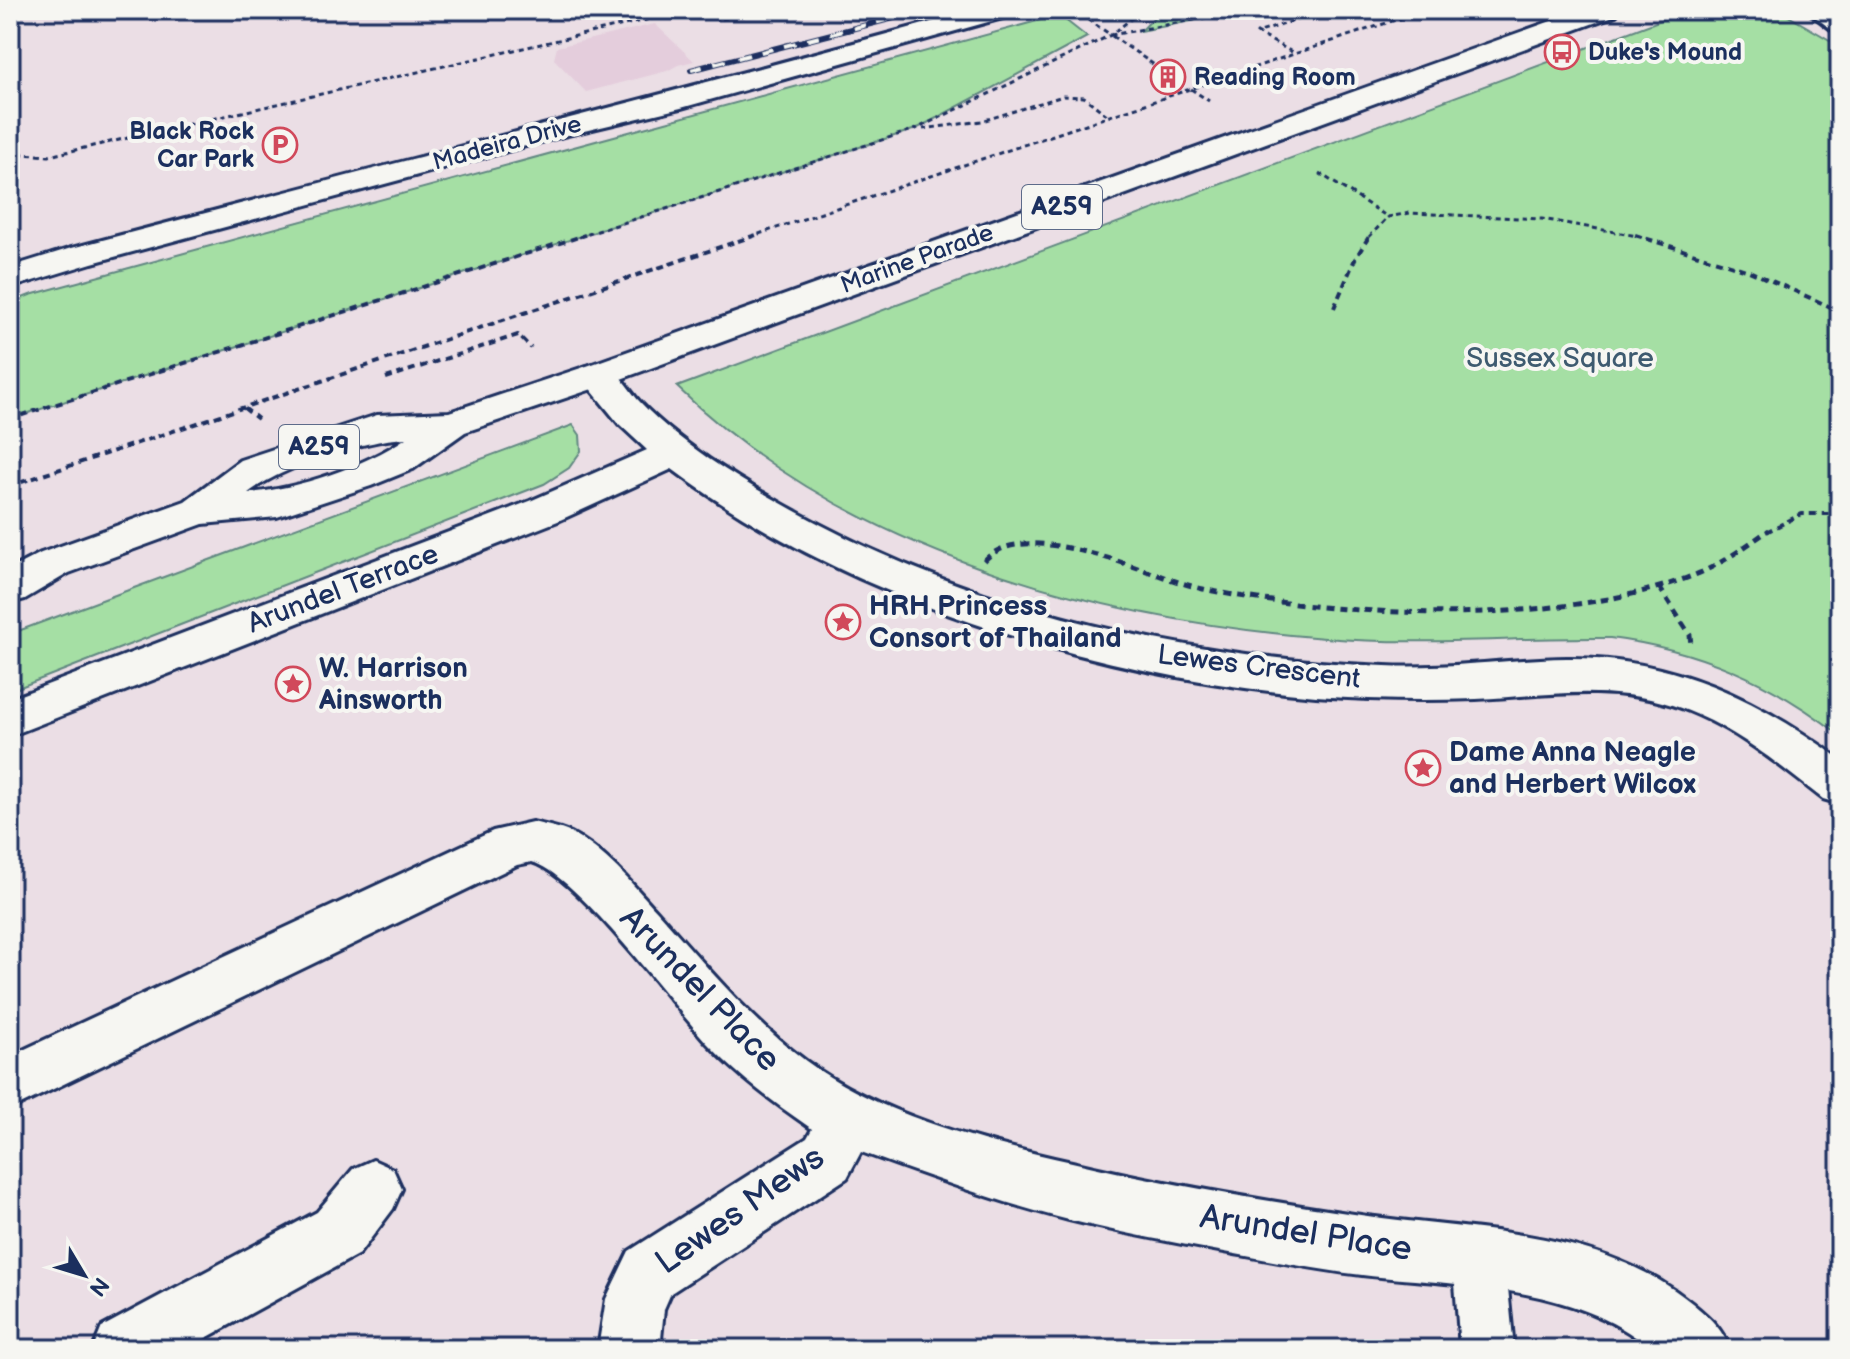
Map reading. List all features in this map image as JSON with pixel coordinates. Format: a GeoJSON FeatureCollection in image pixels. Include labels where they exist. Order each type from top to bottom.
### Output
{"type":"FeatureCollection","features":[{"type":"Feature","properties":{"kind":"street","name":"Madeira Drive"},"geometry":{"type":"LineString","coordinates":[[10,278],[80,256],[556,129],[671,102],[1004,10]]}},
{"type":"Feature","properties":{"kind":"street","name":"Marine Parade"},"geometry":{"type":"LineString","coordinates":[[10,588],[55,563],[199,511],[277,504],[330,486],[400,460],[452,424],[597,375],[1607,10]]}},
{"type":"Feature","properties":{"kind":"street","name":"Lewes Crescent"},"geometry":{"type":"LineString","coordinates":[[597,375],[641,427],[725,487],[826,547],[955,600],[1150,655],[1265,672],[1386,683],[1570,675],[1622,678],[1666,686],[1729,709],[1791,747],[1840,785]]}},
{"type":"Feature","properties":{"kind":"street","name":"Arundel Terrace"},"geometry":{"type":"LineString","coordinates":[[10,718],[544,511],[643,469],[673,452]]}},
{"type":"Feature","properties":{"kind":"street","name":"A259"},"geometry":{"type":"LineString","coordinates":[[10,571],[55,563]]}},
{"type":"Feature","properties":{"kind":"street","name":"Arundel Place"},"geometry":{"type":"LineString","coordinates":[[10,1084],[510,845],[532,842],[554,848],[593,876],[727,1026],[756,1054],[787,1080],[848,1120],[961,1160],[1070,1191],[1232,1224],[1359,1245],[1479,1257],[1584,1278],[1625,1295],[1657,1314],[1699,1349]]}},
{"type":"Feature","properties":{"kind":"street","name":"Lewes Mews"},"geometry":{"type":"LineString","coordinates":[[629,1349],[632,1313],[639,1289],[650,1272],[827,1158],[848,1120]]}},
{"type":"Feature","properties":{"kind":"street"},"geometry":{"type":"LineString","coordinates":[[124,1349],[338,1233],[373,1189]]}},
{"type":"Feature","properties":{"kind":"lane"},"geometry":{"type":"LineString","coordinates":[[1479,1257],[1487,1349]]}},
{"type":"Feature","properties":{"kind":"path"},"geometry":{"type":"LineString","coordinates":[[10,153],[49,156],[681,12],[721,19],[786,10]]}},
{"type":"Feature","properties":{"kind":"path"},"geometry":{"type":"LineString","coordinates":[[1073,10],[1163,71]]}},
{"type":"Feature","properties":{"kind":"path"},"geometry":{"type":"LineString","coordinates":[[10,419],[916,129],[1111,35],[1142,10]]}},
{"type":"Feature","properties":{"kind":"path"},"geometry":{"type":"LineString","coordinates":[[1111,35],[1247,10]]}},
{"type":"Feature","properties":{"kind":"path"},"geometry":{"type":"LineString","coordinates":[[1293,53],[1257,33],[1327,10]]}},
{"type":"Feature","properties":{"kind":"path"},"geometry":{"type":"LineString","coordinates":[[10,486],[1425,10]]}},
{"type":"Feature","properties":{"kind":"path"},"geometry":{"type":"LineString","coordinates":[[1190,88],[1209,101]]}},
{"type":"Feature","properties":{"kind":"path"},"geometry":{"type":"LineString","coordinates":[[916,129],[982,121],[1063,96],[1084,97],[1107,115]]}},
{"type":"Feature","properties":{"kind":"path"},"geometry":{"type":"LineString","coordinates":[[1319,173],[1388,217]]}},
{"type":"Feature","properties":{"kind":"path"},"geometry":{"type":"LineString","coordinates":[[1334,308],[1350,268],[1372,230],[1388,217],[1425,213],[1588,225],[1695,253],[1840,311]]}},
{"type":"Feature","properties":{"kind":"path"},"geometry":{"type":"LineString","coordinates":[[518,335],[534,351]]}},
{"type":"Feature","properties":{"kind":"path"},"geometry":{"type":"LineString","coordinates":[[955,600],[993,551],[1011,544],[1038,543],[1064,547],[1167,580],[1273,602],[1372,609],[1469,610],[1571,604],[1659,587],[1717,565],[1788,517],[1815,512],[1840,514]]}},
{"type":"Feature","properties":{"kind":"shaded area"},"geometry":{"type":"Polygon","coordinates":[[[655,24],[694,61],[586,92],[554,59],[557,47],[655,24]]]}},
{"type":"Feature","properties":{"kind":"green space"},"geometry":{"type":"Polygon","coordinates":[[[1161,10],[1247,10],[1141,31],[1161,10]]]}},
{"type":"Feature","properties":{"kind":"green space","name":"Sussex Square"},"geometry":{"type":"Polygon","coordinates":[[[1688,10],[1778,10],[1840,46],[1840,735],[1760,683],[1703,659],[1642,643],[1610,638],[1432,641],[1325,638],[1238,629],[1151,614],[1064,594],[978,567],[896,534],[817,493],[744,444],[677,387],[1688,10]]]}},
{"type":"Feature","properties":{"kind":"green space"},"geometry":{"type":"Polygon","coordinates":[[[1059,15],[1087,37],[916,129],[10,419],[10,303],[30,295],[1059,15]]]}},
{"type":"Feature","properties":{"kind":"green space"},"geometry":{"type":"Polygon","coordinates":[[[573,425],[580,435],[581,451],[569,468],[544,484],[10,691],[10,634],[573,425]]]}},
{"type":"Feature","properties":{"kind":"railway"},"geometry":{"type":"LineString","coordinates":[[691,70],[925,10]]}},
{"type":"Feature","properties":{"kind":"place","name":"Duke's Mound"},"geometry":{"type":"Point","coordinates":[1562,52]}},
{"type":"Feature","properties":{"kind":"place","name":"Reading Room"},"geometry":{"type":"Point","coordinates":[1168,77]}},
{"type":"Feature","properties":{"kind":"place","name":"Black Rock Car Park"},"geometry":{"type":"Point","coordinates":[280,145]}},
{"type":"Feature","properties":{"kind":"place","name":"HRH Princess Consort of Thailand"},"geometry":{"type":"Point","coordinates":[843,622]}},
{"type":"Feature","properties":{"kind":"place","name":"W. Harrison Ainsworth"},"geometry":{"type":"Point","coordinates":[293,684]}},
{"type":"Feature","properties":{"kind":"place","name":"Dame Anna Neagle and Herbert Wilcox"},"geometry":{"type":"Point","coordinates":[1423,768]}}]}
